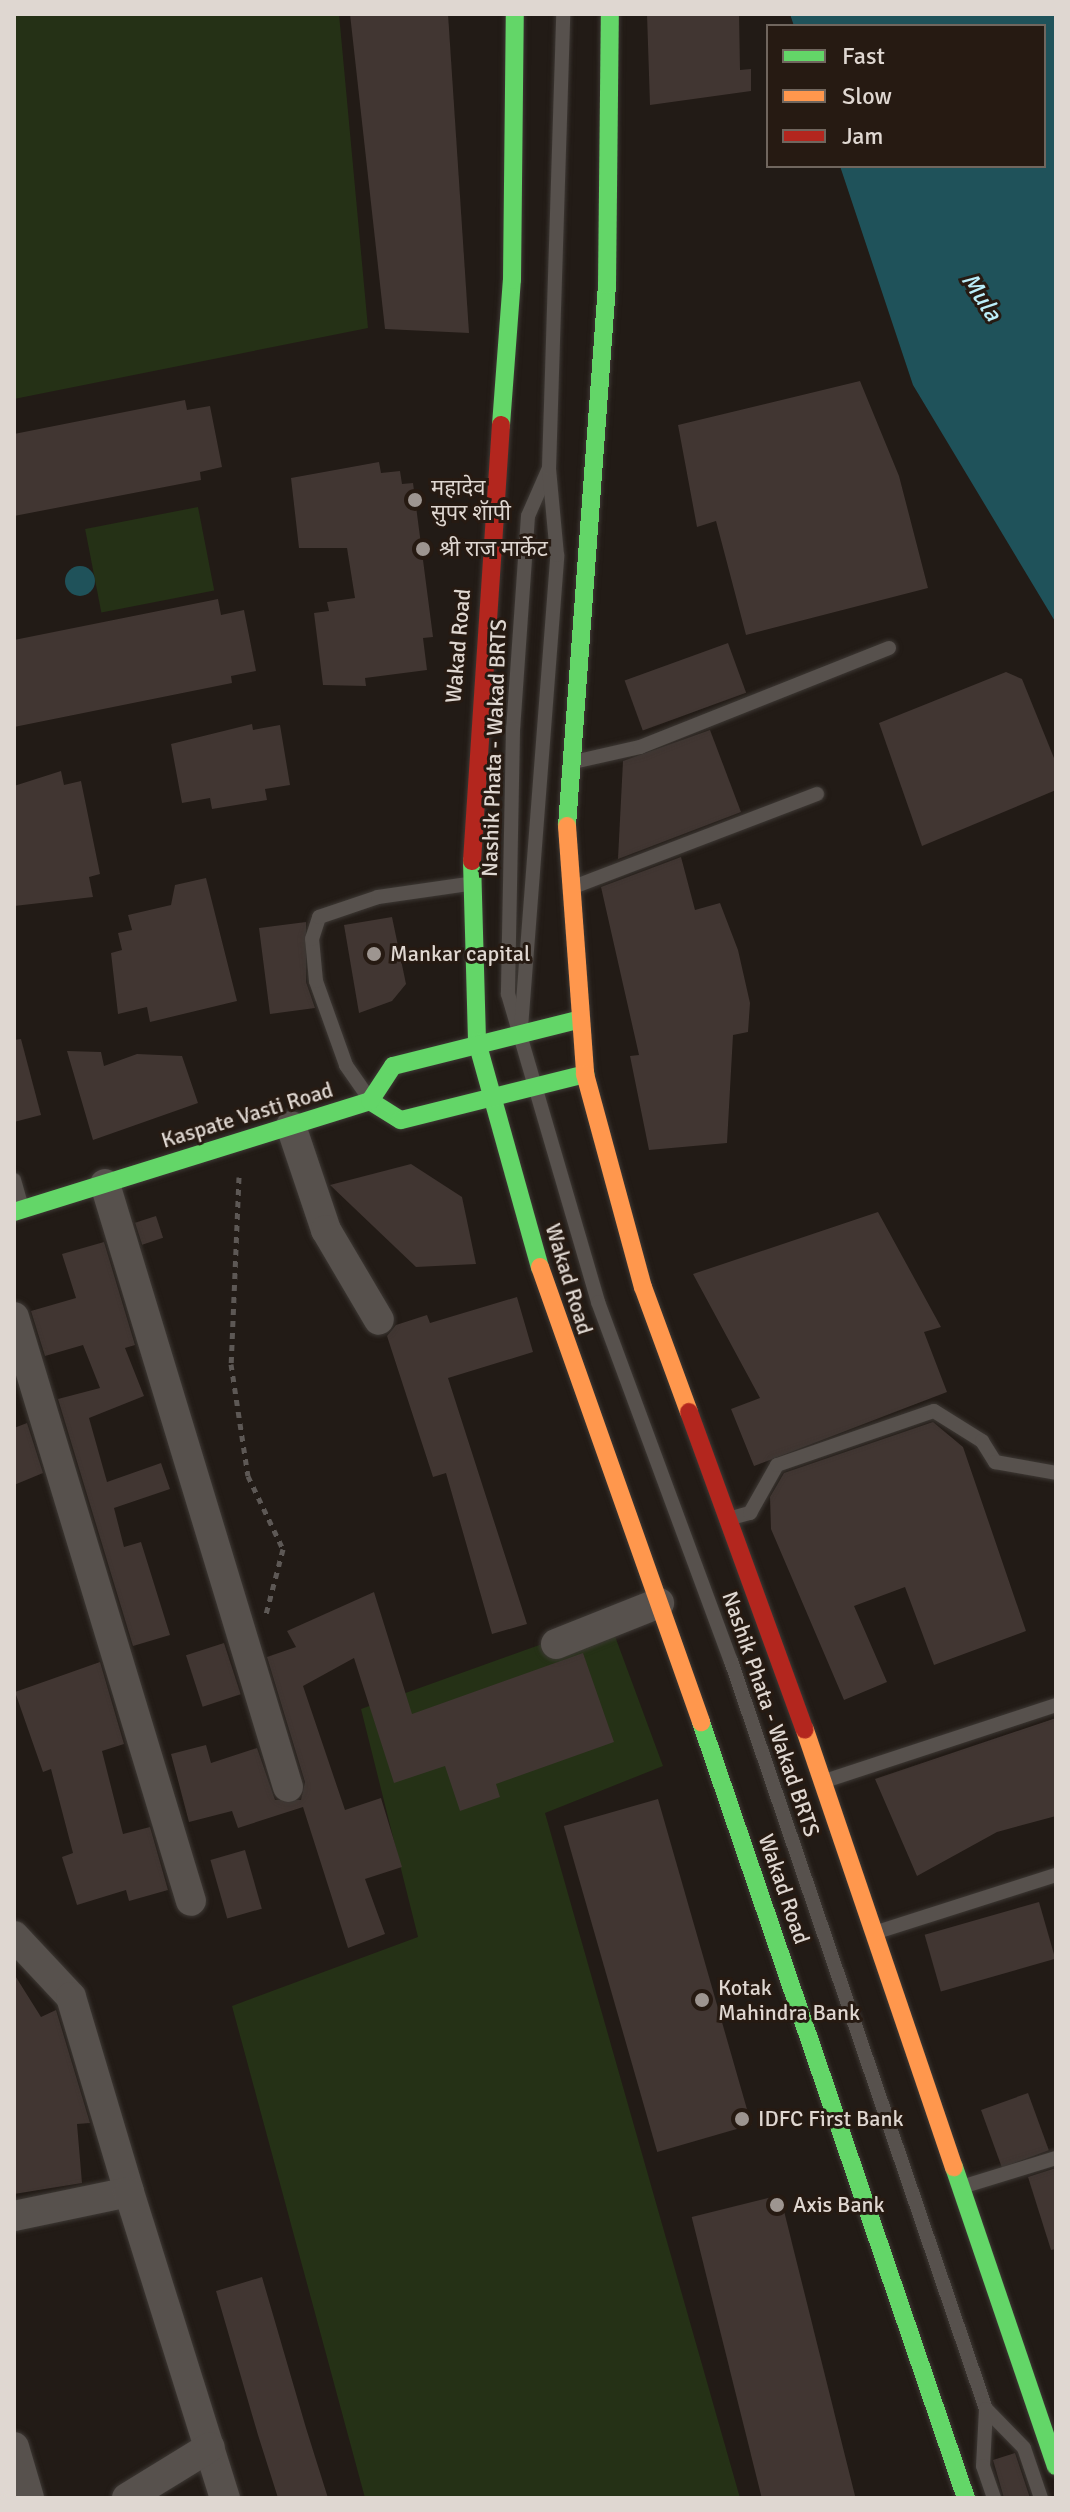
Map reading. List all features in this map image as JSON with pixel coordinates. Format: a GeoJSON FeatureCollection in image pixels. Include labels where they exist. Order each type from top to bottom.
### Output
{"type":"FeatureCollection","features":[{"type":"Feature","properties":{"kind":"main road","name":"Wakad Road"},"geometry":{"type":"LineString","coordinates":[[515,14],[512,280],[476,712],[473,883],[477,1042],[554,1317],[659,1603],[966,2498]]}},
{"type":"Feature","properties":{"kind":"main road"},"geometry":{"type":"LineString","coordinates":[[610,14],[607,285],[569,763],[568,889],[585,1074],[643,1287],[822,1782],[1056,2466]]}},
{"type":"Feature","properties":{"kind":"main road"},"geometry":{"type":"LineString","coordinates":[[578,1020],[477,1042],[393,1066],[370,1101],[401,1120],[491,1100],[585,1074]]}},
{"type":"Feature","properties":{"kind":"main road","name":"Kaspate Vasti Road"},"geometry":{"type":"LineString","coordinates":[[18,1211],[370,1101]]}},
{"type":"Feature","properties":{"kind":"street"},"geometry":{"type":"LineString","coordinates":[[291,1126],[326,1230],[379,1320]]}},
{"type":"Feature","properties":{"kind":"street"},"geometry":{"type":"LineString","coordinates":[[105,1184],[288,1787]]}},
{"type":"Feature","properties":{"kind":"street"},"geometry":{"type":"LineString","coordinates":[[14,1317],[191,1901]]}},
{"type":"Feature","properties":{"kind":"street"},"geometry":{"type":"LineString","coordinates":[[556,1644],[659,1603]]}},
{"type":"Feature","properties":{"kind":"street"},"geometry":{"type":"LineString","coordinates":[[14,1936],[71,1997],[225,2498]]}},
{"type":"Feature","properties":{"kind":"street"},"geometry":{"type":"LineString","coordinates":[[14,2216],[129,2192]]}},
{"type":"Feature","properties":{"kind":"street"},"geometry":{"type":"LineString","coordinates":[[14,2447],[29,2498]]}},
{"type":"Feature","properties":{"kind":"street"},"geometry":{"type":"LineString","coordinates":[[127,2498],[210,2447]]}},
{"type":"Feature","properties":{"kind":"lane","name":"Nashik Phata - Wakad BRTS"},"geometry":{"type":"LineString","coordinates":[[520,1032],[530,989],[557,555],[549,468],[563,14]]}},
{"type":"Feature","properties":{"kind":"lane","name":"Nashik Phata - Wakad BRTS"},"geometry":{"type":"LineString","coordinates":[[549,468],[528,516],[513,729],[508,994],[598,1302],[731,1661],[986,2409],[983,2466],[994,2498]]}},
{"type":"Feature","properties":{"kind":"lane"},"geometry":{"type":"LineString","coordinates":[[569,763],[640,747],[889,648]]}},
{"type":"Feature","properties":{"kind":"lane"},"geometry":{"type":"LineString","coordinates":[[568,889],[817,794]]}},
{"type":"Feature","properties":{"kind":"lane"},"geometry":{"type":"LineString","coordinates":[[370,1101],[346,1065],[316,981],[312,939],[319,917],[378,897],[473,883]]}},
{"type":"Feature","properties":{"kind":"lane"},"geometry":{"type":"LineString","coordinates":[[14,1180],[18,1211]]}},
{"type":"Feature","properties":{"kind":"lane"},"geometry":{"type":"LineString","coordinates":[[728,1519],[750,1513],[777,1465],[934,1411],[982,1441],[995,1462],[1056,1473]]}},
{"type":"Feature","properties":{"kind":"lane"},"geometry":{"type":"LineString","coordinates":[[822,1782],[1056,1705]]}},
{"type":"Feature","properties":{"kind":"lane"},"geometry":{"type":"LineString","coordinates":[[874,1933],[1056,1875]]}},
{"type":"Feature","properties":{"kind":"lane"},"geometry":{"type":"LineString","coordinates":[[961,2188],[1056,2158]]}},
{"type":"Feature","properties":{"kind":"lane","name":"Nashik Phata - Wakad BRTS"},"geometry":{"type":"LineString","coordinates":[[986,2409],[1024,2448],[1041,2498]]}},
{"type":"Feature","properties":{"kind":"path"},"geometry":{"type":"LineString","coordinates":[[242,1142],[231,1364],[248,1476],[283,1549],[271,1610],[245,1644]]}},
{"type":"Feature","properties":{"kind":"green space"},"geometry":{"type":"Polygon","coordinates":[[[14,14],[339,14],[368,328],[14,399],[14,14]]]}},
{"type":"Feature","properties":{"kind":"green space"},"geometry":{"type":"Polygon","coordinates":[[[198,507],[214,590],[101,612],[85,529],[198,507]]]}},
{"type":"Feature","properties":{"kind":"green space"},"geometry":{"type":"Polygon","coordinates":[[[609,1620],[663,1766],[545,1813],[740,2498],[365,2498],[232,2006],[418,1937],[361,1709],[609,1620]]]}},
{"type":"Feature","properties":{"kind":"water","name":"Mula"},"geometry":{"type":"Polygon","coordinates":[[[790,14],[1056,14],[1056,623],[913,385],[841,168],[1046,168],[1046,24],[793,24],[790,14]]]}},
{"type":"Feature","properties":{"kind":"water"},"geometry":{"type":"Polygon","coordinates":[[[80,566],[91,570],[95,581],[91,592],[80,596],[69,592],[65,581],[69,570],[80,566]]]}},
{"type":"Feature","properties":{"kind":"building"},"geometry":{"type":"Polygon","coordinates":[[[350,14],[448,14],[469,333],[385,329],[350,14]]]}},
{"type":"Feature","properties":{"kind":"building"},"geometry":{"type":"Polygon","coordinates":[[[647,14],[739,14],[740,70],[751,69],[751,91],[650,105],[647,14]]]}},
{"type":"Feature","properties":{"kind":"building"},"geometry":{"type":"Polygon","coordinates":[[[860,381],[899,476],[928,588],[746,635],[716,521],[697,527],[678,425],[860,381]]]}},
{"type":"Feature","properties":{"kind":"building"},"geometry":{"type":"Polygon","coordinates":[[[185,400],[187,410],[210,406],[222,467],[200,472],[201,480],[14,516],[14,434],[185,400]]]}},
{"type":"Feature","properties":{"kind":"building"},"geometry":{"type":"Polygon","coordinates":[[[379,462],[381,473],[400,471],[402,484],[413,483],[433,637],[423,638],[427,670],[365,678],[366,686],[323,685],[314,613],[329,611],[327,602],[355,598],[347,548],[299,548],[291,478],[379,462]]]}},
{"type":"Feature","properties":{"kind":"building"},"geometry":{"type":"Polygon","coordinates":[[[218,599],[221,615],[244,610],[256,671],[231,676],[232,683],[14,727],[14,640],[218,599]]]}},
{"type":"Feature","properties":{"kind":"building"},"geometry":{"type":"Polygon","coordinates":[[[728,643],[746,693],[643,730],[625,681],[728,643]]]}},
{"type":"Feature","properties":{"kind":"building"},"geometry":{"type":"Polygon","coordinates":[[[1006,672],[1022,679],[1056,763],[1056,790],[922,846],[879,723],[1006,672]]]}},
{"type":"Feature","properties":{"kind":"building"},"geometry":{"type":"Polygon","coordinates":[[[252,724],[253,730],[280,725],[290,785],[265,789],[267,800],[212,809],[210,798],[182,803],[171,744],[252,724]]]}},
{"type":"Feature","properties":{"kind":"building"},"geometry":{"type":"Polygon","coordinates":[[[710,730],[741,812],[618,859],[623,761],[710,730]]]}},
{"type":"Feature","properties":{"kind":"building"},"geometry":{"type":"Polygon","coordinates":[[[61,771],[64,785],[81,781],[100,874],[89,877],[93,897],[14,906],[14,786],[61,771]]]}},
{"type":"Feature","properties":{"kind":"building"},"geometry":{"type":"Polygon","coordinates":[[[681,857],[695,910],[720,903],[738,950],[750,1003],[748,1032],[733,1035],[727,1143],[649,1150],[630,1056],[639,1055],[601,887],[681,857]]]}},
{"type":"Feature","properties":{"kind":"building"},"geometry":{"type":"Polygon","coordinates":[[[206,878],[237,1001],[150,1022],[147,1007],[118,1014],[111,953],[122,950],[118,933],[132,930],[128,915],[171,905],[175,885],[206,878]]]}},
{"type":"Feature","properties":{"kind":"building","name":"Mankar capital"},"geometry":{"type":"Polygon","coordinates":[[[392,917],[406,984],[392,1001],[359,1013],[344,925],[392,917]]]}},
{"type":"Feature","properties":{"kind":"building"},"geometry":{"type":"Polygon","coordinates":[[[306,922],[306,982],[315,1008],[270,1014],[259,928],[306,922]]]}},
{"type":"Feature","properties":{"kind":"building"},"geometry":{"type":"Polygon","coordinates":[[[21,1039],[41,1115],[14,1122],[14,1040],[21,1039]]]}},
{"type":"Feature","properties":{"kind":"building"},"geometry":{"type":"Polygon","coordinates":[[[67,1051],[101,1052],[104,1066],[137,1054],[182,1056],[198,1103],[93,1140],[67,1051]]]}},
{"type":"Feature","properties":{"kind":"building"},"geometry":{"type":"Polygon","coordinates":[[[411,1164],[462,1197],[476,1264],[416,1267],[330,1185],[411,1164]]]}},
{"type":"Feature","properties":{"kind":"building"},"geometry":{"type":"Polygon","coordinates":[[[878,1212],[941,1327],[924,1332],[947,1392],[754,1466],[731,1409],[760,1398],[693,1274],[878,1212]]]}},
{"type":"Feature","properties":{"kind":"building"},"geometry":{"type":"Polygon","coordinates":[[[156,1216],[163,1238],[142,1245],[135,1223],[156,1216]]]}},
{"type":"Feature","properties":{"kind":"building"},"geometry":{"type":"Polygon","coordinates":[[[104,1242],[135,1345],[125,1348],[144,1396],[89,1418],[107,1482],[161,1463],[170,1489],[114,1508],[124,1547],[141,1542],[170,1635],[133,1646],[58,1399],[100,1388],[83,1345],[45,1356],[31,1311],[76,1298],[62,1254],[104,1242]]]}},
{"type":"Feature","properties":{"kind":"building"},"geometry":{"type":"Polygon","coordinates":[[[517,1297],[533,1352],[448,1378],[527,1624],[492,1634],[446,1473],[433,1477],[387,1336],[396,1325],[427,1315],[430,1323],[517,1297]]]}},
{"type":"Feature","properties":{"kind":"building"},"geometry":{"type":"Polygon","coordinates":[[[933,1422],[963,1447],[1026,1631],[934,1665],[905,1587],[854,1606],[887,1682],[844,1700],[771,1529],[770,1497],[784,1473],[933,1422]]]}},
{"type":"Feature","properties":{"kind":"building"},"geometry":{"type":"Polygon","coordinates":[[[27,1423],[43,1473],[14,1485],[14,1428],[27,1423]]]}},
{"type":"Feature","properties":{"kind":"building"},"geometry":{"type":"Polygon","coordinates":[[[374,1592],[412,1714],[583,1653],[614,1742],[496,1784],[500,1797],[460,1811],[445,1766],[394,1783],[354,1658],[303,1686],[345,1810],[381,1798],[402,1867],[365,1879],[385,1934],[348,1948],[303,1807],[238,1828],[232,1811],[189,1822],[171,1754],[206,1745],[211,1763],[257,1748],[275,1800],[301,1800],[305,1782],[267,1657],[296,1647],[287,1631],[374,1592]]]}},
{"type":"Feature","properties":{"kind":"building"},"geometry":{"type":"Polygon","coordinates":[[[224,1643],[241,1694],[203,1707],[186,1655],[224,1643]]]}},
{"type":"Feature","properties":{"kind":"building"},"geometry":{"type":"Polygon","coordinates":[[[100,1662],[124,1744],[102,1751],[123,1834],[150,1827],[168,1890],[129,1901],[126,1890],[77,1905],[62,1857],[73,1853],[51,1769],[43,1772],[15,1692],[100,1662]]]}},
{"type":"Feature","properties":{"kind":"building"},"geometry":{"type":"Polygon","coordinates":[[[1056,1718],[1056,1816],[997,1832],[917,1876],[875,1779],[1056,1718]]]}},
{"type":"Feature","properties":{"kind":"building"},"geometry":{"type":"Polygon","coordinates":[[[658,1799],[751,2125],[657,2152],[564,1826],[658,1799]]]}},
{"type":"Feature","properties":{"kind":"building"},"geometry":{"type":"Polygon","coordinates":[[[245,1850],[262,1909],[227,1919],[210,1860],[245,1850]]]}},
{"type":"Feature","properties":{"kind":"building"},"geometry":{"type":"Polygon","coordinates":[[[1039,1902],[1055,1959],[941,1992],[925,1935],[1039,1902]]]}},
{"type":"Feature","properties":{"kind":"building"},"geometry":{"type":"Polygon","coordinates":[[[14,1974],[41,2017],[56,2010],[90,2123],[77,2124],[82,2183],[14,2194],[14,1974]]]}},
{"type":"Feature","properties":{"kind":"building"},"geometry":{"type":"Polygon","coordinates":[[[1028,2093],[1049,2150],[1002,2167],[981,2110],[1028,2093]]]}},
{"type":"Feature","properties":{"kind":"building"},"geometry":{"type":"Polygon","coordinates":[[[1056,2168],[1056,2249],[1051,2250],[1028,2177],[1056,2168]]]}},
{"type":"Feature","properties":{"kind":"building"},"geometry":{"type":"Polygon","coordinates":[[[780,2195],[856,2498],[762,2498],[692,2217],[780,2195]]]}},
{"type":"Feature","properties":{"kind":"building"},"geometry":{"type":"Polygon","coordinates":[[[262,2277],[328,2498],[278,2498],[258,2435],[216,2291],[262,2277]]]}},
{"type":"Feature","properties":{"kind":"building"},"geometry":{"type":"Polygon","coordinates":[[[1015,2453],[1030,2498],[1004,2498],[993,2460],[1015,2453]]]}},
{"type":"Feature","properties":{"kind":"traffic: fast"},"geometry":{"type":"LineString","coordinates":[[501,425],[512,280],[515,14]]}},
{"type":"Feature","properties":{"kind":"traffic: fast"},"geometry":{"type":"LineString","coordinates":[[567,826],[607,285],[610,14]]}},
{"type":"Feature","properties":{"kind":"traffic: fast"},"geometry":{"type":"LineString","coordinates":[[472,861],[477,1042],[540,1267]]}},
{"type":"Feature","properties":{"kind":"traffic: fast"},"geometry":{"type":"LineString","coordinates":[[14,1212],[370,1101],[393,1066],[578,1020]]}},
{"type":"Feature","properties":{"kind":"traffic: fast"},"geometry":{"type":"LineString","coordinates":[[370,1101],[401,1120],[585,1074]]}},
{"type":"Feature","properties":{"kind":"traffic: fast"},"geometry":{"type":"LineString","coordinates":[[701,1722],[966,2498]]}},
{"type":"Feature","properties":{"kind":"traffic: fast"},"geometry":{"type":"LineString","coordinates":[[954,2167],[1056,2466]]}},
{"type":"Feature","properties":{"kind":"traffic: slow"},"geometry":{"type":"LineString","coordinates":[[567,826],[585,1074],[643,1287],[689,1412]]}},
{"type":"Feature","properties":{"kind":"traffic: slow"},"geometry":{"type":"LineString","coordinates":[[540,1267],[701,1722]]}},
{"type":"Feature","properties":{"kind":"traffic: slow"},"geometry":{"type":"LineString","coordinates":[[805,1730],[954,2167]]}},
{"type":"Feature","properties":{"kind":"traffic: jam"},"geometry":{"type":"LineString","coordinates":[[472,861],[501,425]]}},
{"type":"Feature","properties":{"kind":"traffic: jam"},"geometry":{"type":"LineString","coordinates":[[689,1412],[805,1730]]}},
{"type":"Feature","properties":{"kind":"place","name":"महादेव सुपर शॅापी"},"geometry":{"type":"Point","coordinates":[415,500]}},
{"type":"Feature","properties":{"kind":"place","name":"श्री राज मार्केट"},"geometry":{"type":"Point","coordinates":[423,549]}},
{"type":"Feature","properties":{"kind":"place","name":"Mankar capital"},"geometry":{"type":"Point","coordinates":[374,954]}},
{"type":"Feature","properties":{"kind":"place","name":"Kotak Mahindra Bank"},"geometry":{"type":"Point","coordinates":[702,2000]}},
{"type":"Feature","properties":{"kind":"place","name":"IDFC First Bank"},"geometry":{"type":"Point","coordinates":[742,2119]}},
{"type":"Feature","properties":{"kind":"place","name":"Axis Bank"},"geometry":{"type":"Point","coordinates":[777,2205]}}]}
